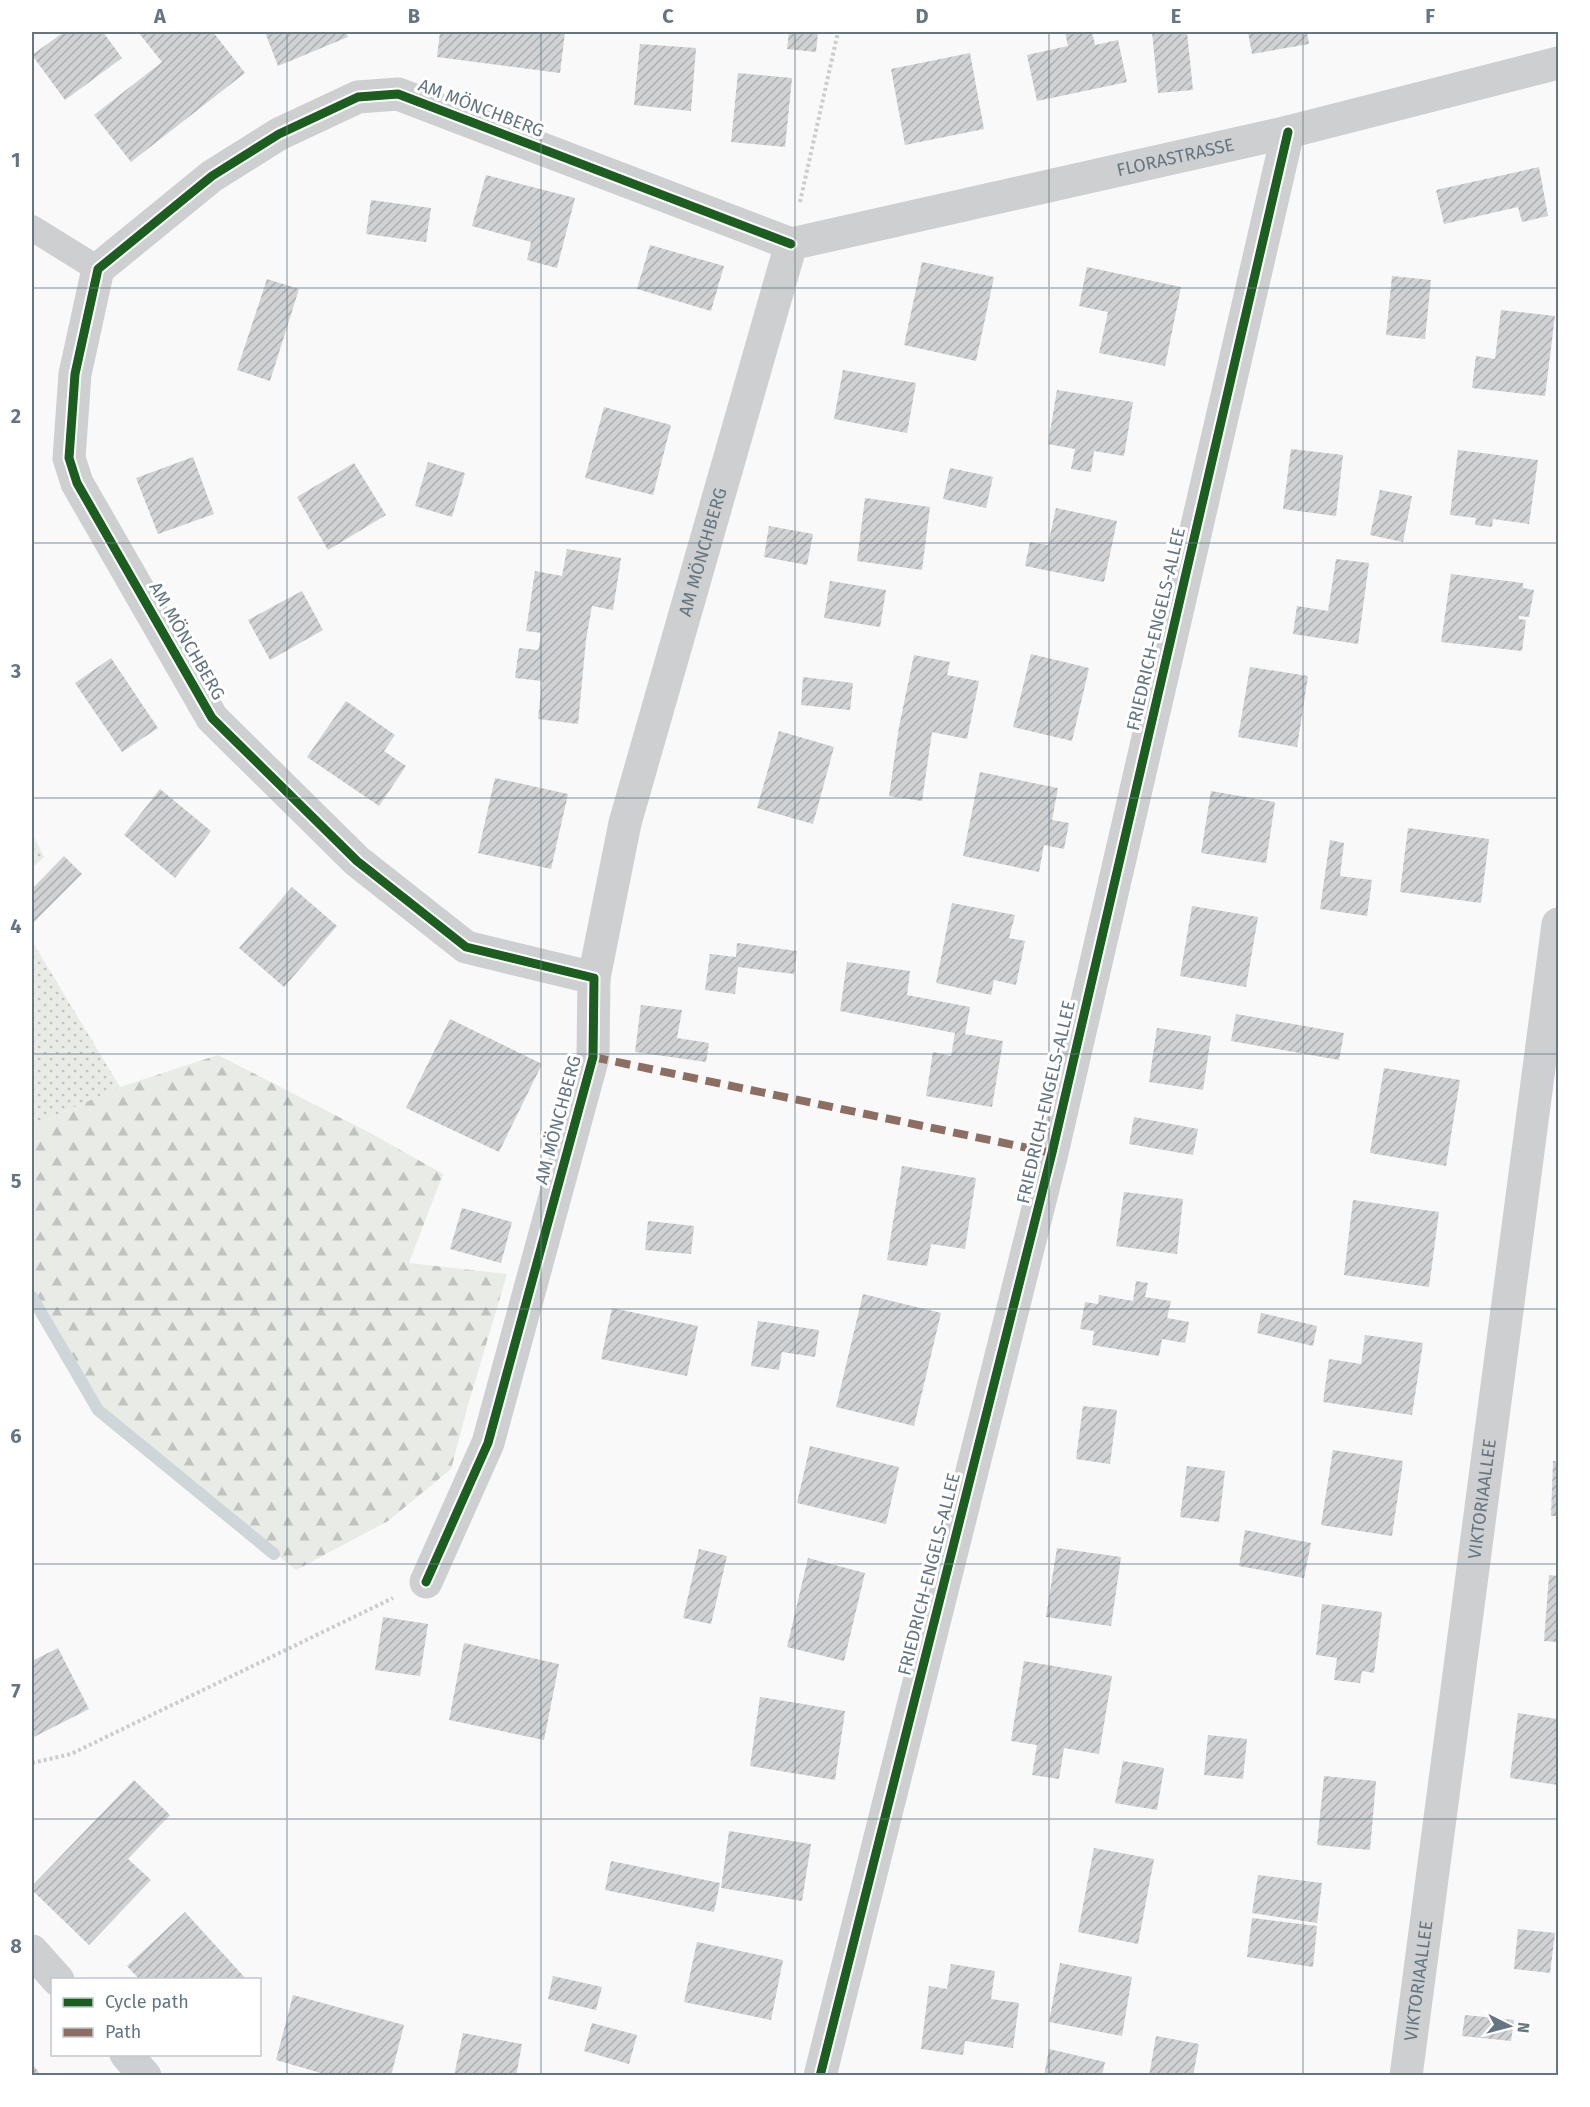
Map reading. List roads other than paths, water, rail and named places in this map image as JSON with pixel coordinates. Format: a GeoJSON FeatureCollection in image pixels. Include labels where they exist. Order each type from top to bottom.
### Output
{"type":"FeatureCollection","features":[{"type":"Feature","properties":{"kind":"street","name":"FLORASTRASSE"},"geometry":{"type":"LineString","coordinates":[[791,244],[1288,132],[1558,63]]}},
{"type":"Feature","properties":{"kind":"street","name":"AM MÖNCHBERG"},"geometry":{"type":"LineString","coordinates":[[426,1582],[488,1443],[593,1057],[594,978],[625,823],[791,244],[398,94],[358,97],[279,134],[212,176],[98,269],[75,374],[69,458],[77,483],[212,718],[357,861],[466,947],[594,978]]}},
{"type":"Feature","properties":{"kind":"street","name":"FRIEDRICH-ENGELS-ALLEE"},"geometry":{"type":"LineString","coordinates":[[820,2076],[1052,1153],[1288,132]]}},
{"type":"Feature","properties":{"kind":"street","name":"VIKTORIAALLEE"},"geometry":{"type":"LineString","coordinates":[[1406,2076],[1558,924]]}},
{"type":"Feature","properties":{"kind":"street"},"geometry":{"type":"LineString","coordinates":[[32,1951],[56,1978]]}},
{"type":"Feature","properties":{"kind":"street"},"geometry":{"type":"LineString","coordinates":[[127,2056],[145,2076]]}},
{"type":"Feature","properties":{"kind":"lane"},"geometry":{"type":"LineString","coordinates":[[32,228],[98,269]]}},
{"type":"Feature","properties":{"kind":"waterway"},"geometry":{"type":"LineString","coordinates":[[32,1297],[98,1410],[274,1554]]}}]}
